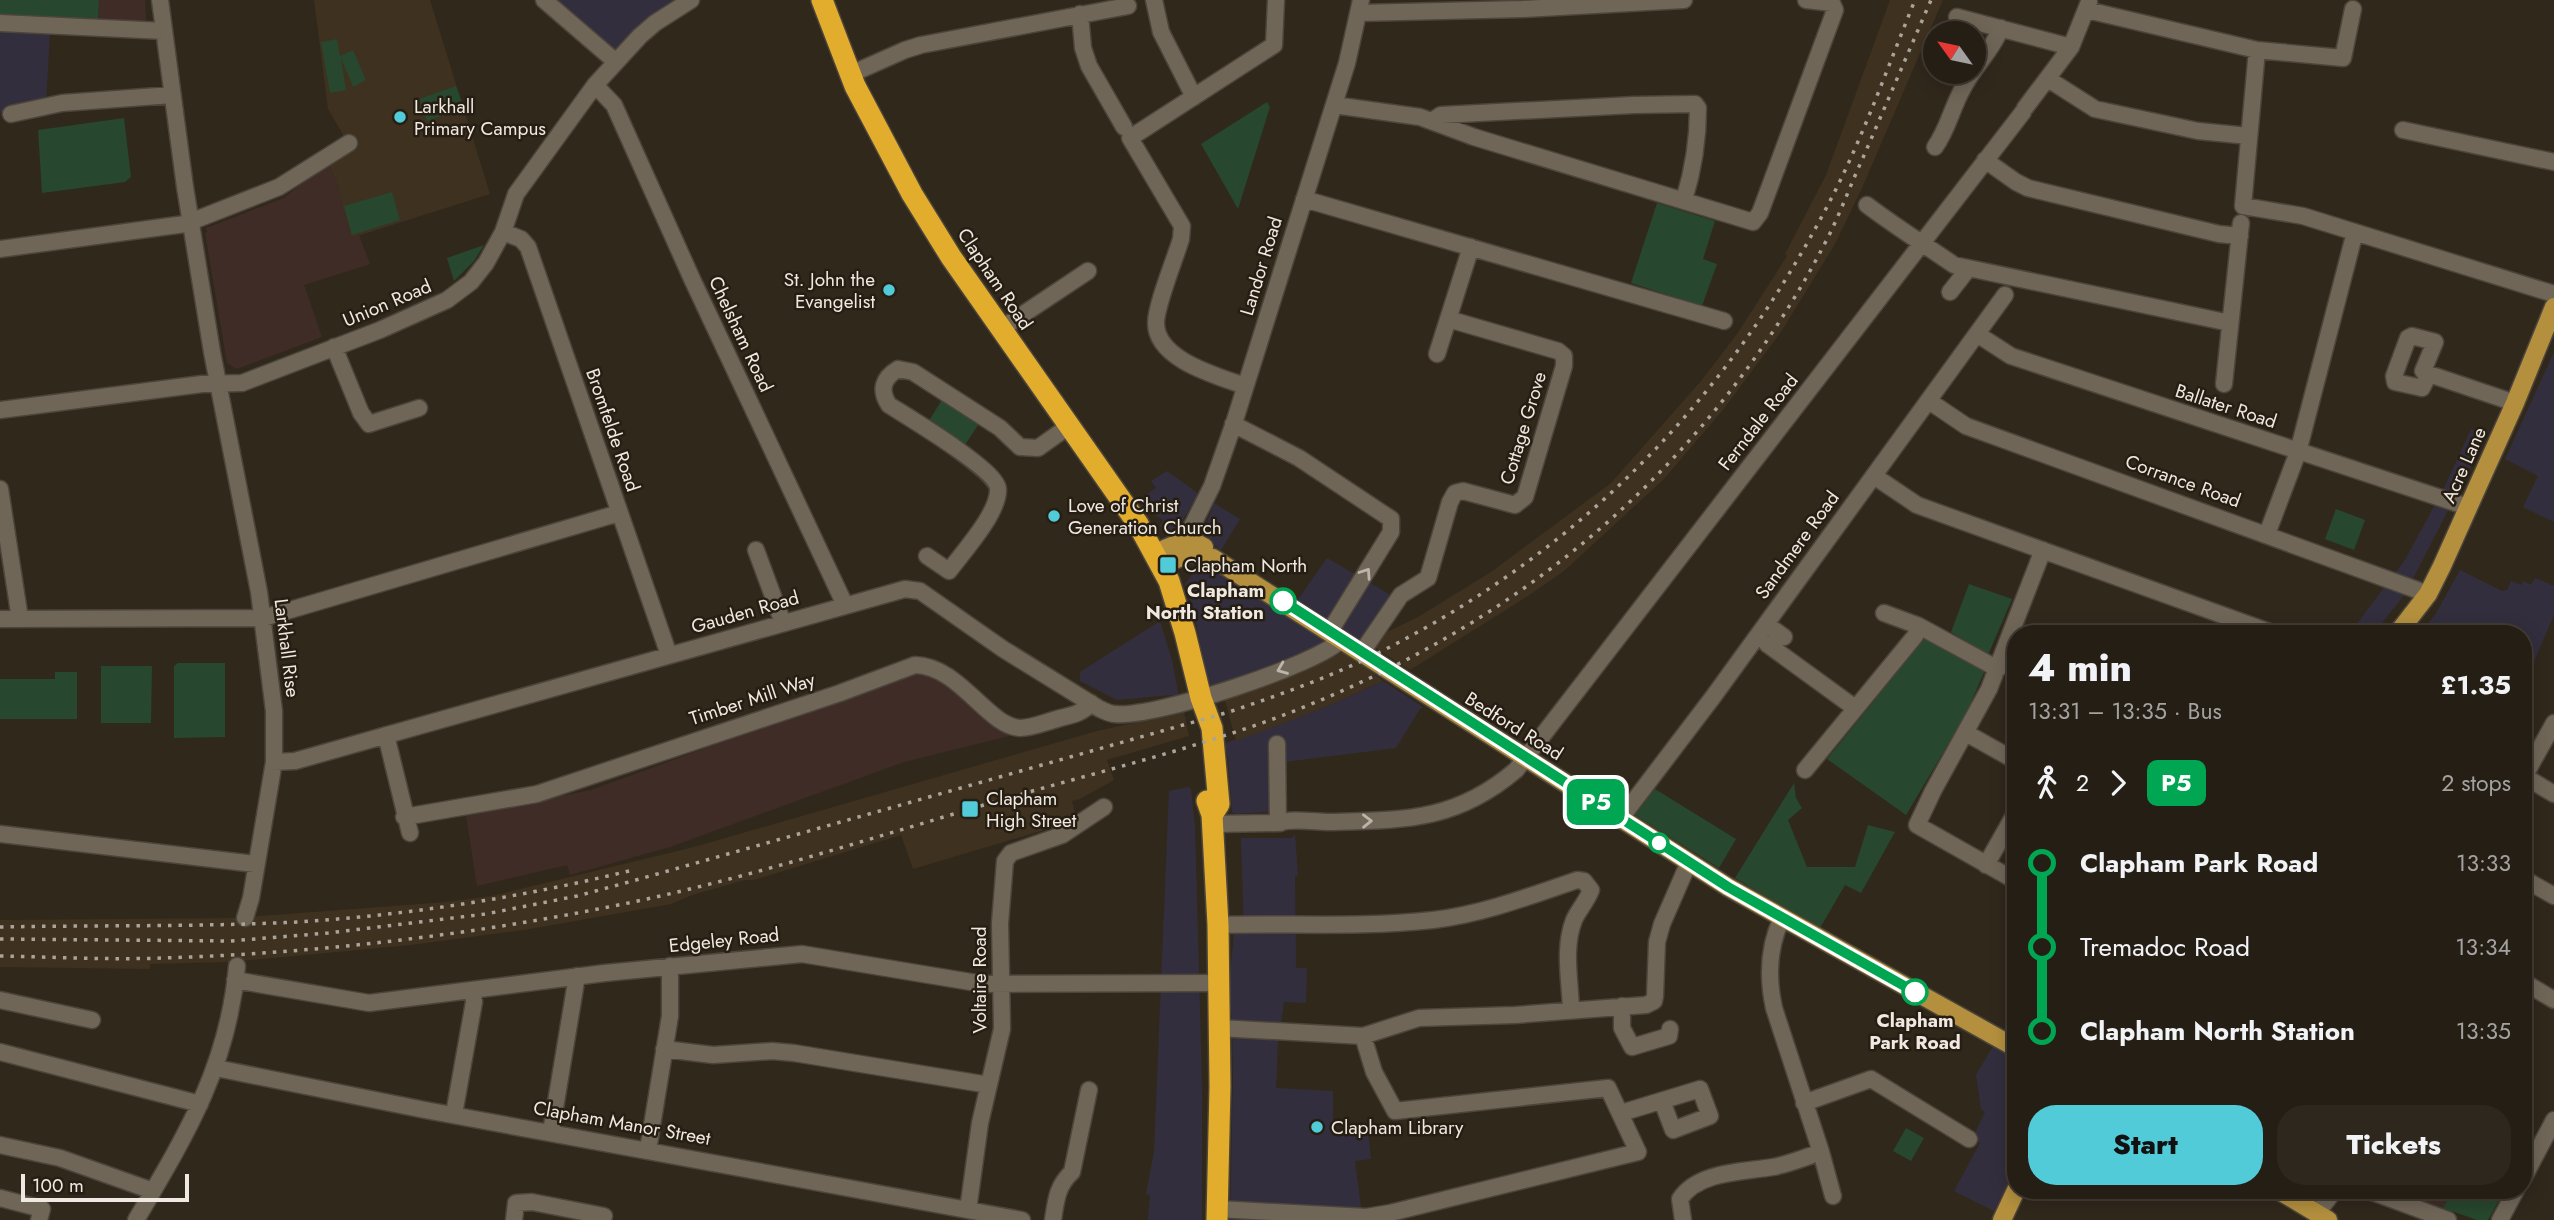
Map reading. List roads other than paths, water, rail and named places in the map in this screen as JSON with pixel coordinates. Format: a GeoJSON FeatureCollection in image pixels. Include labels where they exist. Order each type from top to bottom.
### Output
{"type":"FeatureCollection","features":[{"type":"Feature","properties":{"kind":"highway","name":"Clapham Road"},"geometry":{"type":"LineString","coordinates":[[822,0],[851,74],[895,165],[951,257],[1138,524],[1158,560]]}},
{"type":"Feature","properties":{"kind":"highway"},"geometry":{"type":"LineString","coordinates":[[1158,560],[1175,596],[1201,698],[1199,709],[1202,755],[1212,819],[1218,925],[1218,1214]]}},
{"type":"Feature","properties":{"kind":"main road","name":"Acre Lane"},"geometry":{"type":"LineString","coordinates":[[2404,625],[2428,594],[2515,403],[2554,307]]}},
{"type":"Feature","properties":{"kind":"main road","name":"Bedford Road"},"geometry":{"type":"LineString","coordinates":[[1189,541],[1206,548],[1213,558],[1525,757],[1629,807],[1689,862],[1782,918],[2007,1043]]}},
{"type":"Feature","properties":{"kind":"main road"},"geometry":{"type":"LineString","coordinates":[[1158,560],[1174,544],[1189,541]]}},
{"type":"Feature","properties":{"kind":"main road"},"geometry":{"type":"LineString","coordinates":[[1158,560],[1191,552],[1213,558]]}},
{"type":"Feature","properties":{"kind":"main road"},"geometry":{"type":"LineString","coordinates":[[2001,1220],[2012,1199]]}},
{"type":"Feature","properties":{"kind":"main road"},"geometry":{"type":"LineString","coordinates":[[2293,1199],[2322,1216]]}},
{"type":"Feature","properties":{"kind":"street","name":"Larkhall Rise"},"geometry":{"type":"LineString","coordinates":[[160,0],[191,222],[212,352],[263,618],[274,711],[274,762],[248,906]]}},
{"type":"Feature","properties":{"kind":"street"},"geometry":{"type":"LineString","coordinates":[[544,0],[615,62]]}},
{"type":"Feature","properties":{"kind":"street","name":"Union Road"},"geometry":{"type":"LineString","coordinates":[[0,410],[172,387],[242,383],[425,312],[461,291],[486,263],[503,232],[516,194],[595,85],[655,23],[691,0]]}},
{"type":"Feature","properties":{"kind":"street"},"geometry":{"type":"LineString","coordinates":[[1154,0],[1161,32],[1194,97]]}},
{"type":"Feature","properties":{"kind":"street"},"geometry":{"type":"LineString","coordinates":[[1127,132],[1194,97],[1274,45],[1276,0]]}},
{"type":"Feature","properties":{"kind":"street"},"geometry":{"type":"LineString","coordinates":[[1360,6],[1523,9],[1684,0]]}},
{"type":"Feature","properties":{"kind":"street"},"geometry":{"type":"LineString","coordinates":[[1334,105],[1402,113],[1432,121],[1474,137],[1755,221],[1835,10],[1832,3],[1806,0]]}},
{"type":"Feature","properties":{"kind":"street"},"geometry":{"type":"LineString","coordinates":[[2088,5],[2257,50],[2343,58],[2353,9]]}},
{"type":"Feature","properties":{"kind":"street","name":"Ferndale Road"},"geometry":{"type":"LineString","coordinates":[[1212,819],[1279,823],[1286,820],[1316,822],[1419,818],[1457,806],[1488,792],[1516,770],[2049,79],[2071,47],[2088,5]]}},
{"type":"Feature","properties":{"kind":"street"},"geometry":{"type":"LineString","coordinates":[[851,74],[905,50],[921,46],[1128,6]]}},
{"type":"Feature","properties":{"kind":"street","name":"Landor Road"},"geometry":{"type":"LineString","coordinates":[[1189,541],[1192,526],[1212,486],[1233,424],[1334,105],[1360,6]]}},
{"type":"Feature","properties":{"kind":"street"},"geometry":{"type":"LineString","coordinates":[[1080,14],[1083,48],[1089,66],[1182,226],[1181,239],[1157,315],[1158,333],[1172,353],[1185,362],[1245,386]]}},
{"type":"Feature","properties":{"kind":"street"},"geometry":{"type":"LineString","coordinates":[[1957,17],[2071,47]]}},
{"type":"Feature","properties":{"kind":"street"},"geometry":{"type":"LineString","coordinates":[[0,23],[164,31]]}},
{"type":"Feature","properties":{"kind":"street"},"geometry":{"type":"LineString","coordinates":[[1935,148],[1963,87],[1995,44],[2001,28]]}},
{"type":"Feature","properties":{"kind":"street"},"geometry":{"type":"LineString","coordinates":[[2224,384],[2257,50]]}},
{"type":"Feature","properties":{"kind":"street"},"geometry":{"type":"LineString","coordinates":[[2049,79],[2095,110],[2198,131],[2249,136]]}},
{"type":"Feature","properties":{"kind":"street","name":"Chelsham Road"},"geometry":{"type":"LineString","coordinates":[[595,85],[614,105],[845,604]]}},
{"type":"Feature","properties":{"kind":"street"},"geometry":{"type":"LineString","coordinates":[[11,114],[62,103],[172,95]]}},
{"type":"Feature","properties":{"kind":"street"},"geometry":{"type":"LineString","coordinates":[[1432,121],[1441,116],[1695,104],[1698,108],[1698,120],[1694,155],[1684,200]]}},
{"type":"Feature","properties":{"kind":"street"},"geometry":{"type":"LineString","coordinates":[[1474,137],[1480,114]]}},
{"type":"Feature","properties":{"kind":"street"},"geometry":{"type":"LineString","coordinates":[[2403,130],[2554,162]]}},
{"type":"Feature","properties":{"kind":"street"},"geometry":{"type":"LineString","coordinates":[[0,249],[191,222],[279,187],[349,142]]}},
{"type":"Feature","properties":{"kind":"street"},"geometry":{"type":"LineString","coordinates":[[1985,160],[2028,188],[2219,234],[2241,222],[2288,212],[2554,294]]}},
{"type":"Feature","properties":{"kind":"street"},"geometry":{"type":"LineString","coordinates":[[1304,199],[1724,321]]}},
{"type":"Feature","properties":{"kind":"street"},"geometry":{"type":"LineString","coordinates":[[1867,205],[1954,265],[2230,323]]}},
{"type":"Feature","properties":{"kind":"street","name":"Bromfelde Road"},"geometry":{"type":"LineString","coordinates":[[503,232],[520,239],[528,247],[669,655]]}},
{"type":"Feature","properties":{"kind":"street"},"geometry":{"type":"LineString","coordinates":[[2267,534],[2298,452],[2355,232]]}},
{"type":"Feature","properties":{"kind":"street"},"geometry":{"type":"LineString","coordinates":[[1437,354],[1471,247]]}},
{"type":"Feature","properties":{"kind":"street"},"geometry":{"type":"LineString","coordinates":[[1950,292],[1968,269]]}},
{"type":"Feature","properties":{"kind":"street"},"geometry":{"type":"LineString","coordinates":[[1001,329],[1088,271]]}},
{"type":"Feature","properties":{"kind":"street","name":"Sandmere Road"},"geometry":{"type":"LineString","coordinates":[[1629,807],[1766,624],[2005,295]]}},
{"type":"Feature","properties":{"kind":"street","name":"Cottage Grove"},"geometry":{"type":"LineString","coordinates":[[1362,652],[1401,596],[1428,578],[1455,493],[1463,491],[1515,505],[1525,497],[1564,366],[1563,356],[1558,351],[1448,319]]}},
{"type":"Feature","properties":{"kind":"street","name":"Ballater Road"},"geometry":{"type":"LineString","coordinates":[[1977,334],[2011,356],[2468,507]]}},
{"type":"Feature","properties":{"kind":"street"},"geometry":{"type":"LineString","coordinates":[[334,347],[361,413],[369,424],[419,408]]}},
{"type":"Feature","properties":{"kind":"street"},"geometry":{"type":"LineString","coordinates":[[927,556],[949,571],[986,520],[998,485],[984,468],[889,405],[883,396],[883,385],[890,374],[898,369],[913,372],[1000,428],[1020,447],[1038,448],[1069,426]]}},
{"type":"Feature","properties":{"kind":"street"},"geometry":{"type":"LineString","coordinates":[[2428,374],[2515,403]]}},
{"type":"Feature","properties":{"kind":"street","name":"Corrance Road"},"geometry":{"type":"LineString","coordinates":[[1929,401],[1966,426],[2428,594]]}},
{"type":"Feature","properties":{"kind":"street"},"geometry":{"type":"LineString","coordinates":[[1233,424],[1298,458],[1391,519],[1391,532],[1336,635]]}},
{"type":"Feature","properties":{"kind":"street"},"geometry":{"type":"LineString","coordinates":[[1874,476],[1917,505],[2250,625]]}},
{"type":"Feature","properties":{"kind":"street"},"geometry":{"type":"LineString","coordinates":[[0,489],[20,619]]}},
{"type":"Feature","properties":{"kind":"street"},"geometry":{"type":"LineString","coordinates":[[0,619],[263,618],[619,513]]}},
{"type":"Feature","properties":{"kind":"street"},"geometry":{"type":"LineString","coordinates":[[756,550],[783,623]]}},
{"type":"Feature","properties":{"kind":"street"},"geometry":{"type":"LineString","coordinates":[[2018,625],[2043,550]]}},
{"type":"Feature","properties":{"kind":"street","name":"Gauden Road"},"geometry":{"type":"LineString","coordinates":[[274,762],[295,761],[905,589],[920,591],[1003,649],[1091,703],[1116,715],[1183,704],[1279,671],[1334,647],[1336,635]]}},
{"type":"Feature","properties":{"kind":"street"},"geometry":{"type":"LineString","coordinates":[[1884,612],[1919,626],[1998,669]]}},
{"type":"Feature","properties":{"kind":"street"},"geometry":{"type":"LineString","coordinates":[[1766,624],[1790,640],[1785,656]]}},
{"type":"Feature","properties":{"kind":"street"},"geometry":{"type":"LineString","coordinates":[[1805,770],[1915,636],[1919,626]]}},
{"type":"Feature","properties":{"kind":"street"},"geometry":{"type":"LineString","coordinates":[[1768,643],[1855,708]]}},
{"type":"Feature","properties":{"kind":"street"},"geometry":{"type":"LineString","coordinates":[[2007,652],[1917,825],[2007,876]]}},
{"type":"Feature","properties":{"kind":"street","name":"Timber Mill Way"},"geometry":{"type":"LineString","coordinates":[[404,817],[537,794],[840,693],[915,665],[924,665],[942,673],[977,698],[998,719],[1016,727],[1032,726],[1084,711],[1091,703]]}},
{"type":"Feature","properties":{"kind":"street"},"geometry":{"type":"LineString","coordinates":[[2532,762],[2554,723]]}},
{"type":"Feature","properties":{"kind":"street"},"geometry":{"type":"LineString","coordinates":[[1966,733],[2007,756]]}},
{"type":"Feature","properties":{"kind":"street"},"geometry":{"type":"LineString","coordinates":[[386,735],[410,833]]}},
{"type":"Feature","properties":{"kind":"street"},"geometry":{"type":"LineString","coordinates":[[1277,744],[1279,823]]}},
{"type":"Feature","properties":{"kind":"street"},"geometry":{"type":"LineString","coordinates":[[2532,781],[2554,794]]}},
{"type":"Feature","properties":{"kind":"street","name":"Voltaire Road"},"geometry":{"type":"LineString","coordinates":[[971,1214],[980,1123],[1002,1029],[1001,890],[1007,857],[1011,853],[1062,835],[1104,807]]}},
{"type":"Feature","properties":{"kind":"street"},"geometry":{"type":"LineString","coordinates":[[1986,865],[2007,829]]}},
{"type":"Feature","properties":{"kind":"street"},"geometry":{"type":"LineString","coordinates":[[0,834],[256,864]]}},
{"type":"Feature","properties":{"kind":"street"},"geometry":{"type":"LineString","coordinates":[[1219,1027],[1363,1036],[1419,1018],[1646,1005],[1654,1001],[1660,933],[1671,898],[1689,862]]}},
{"type":"Feature","properties":{"kind":"street"},"geometry":{"type":"LineString","coordinates":[[1218,925],[1432,920],[1476,913],[1577,880],[1584,881],[1591,890],[1577,914],[1569,939],[1571,1009]]}},
{"type":"Feature","properties":{"kind":"street"},"geometry":{"type":"LineString","coordinates":[[2532,884],[2554,896]]}},
{"type":"Feature","properties":{"kind":"street"},"geometry":{"type":"LineString","coordinates":[[1782,918],[1771,950],[1770,988],[1773,1008],[1833,1196]]}},
{"type":"Feature","properties":{"kind":"street","name":"Edgeley Road"},"geometry":{"type":"LineString","coordinates":[[216,1068],[236,973],[363,1003],[577,976],[802,954],[944,979],[1001,985],[1219,984]]}},
{"type":"Feature","properties":{"kind":"street"},"geometry":{"type":"LineString","coordinates":[[648,1150],[671,995],[670,966]]}},
{"type":"Feature","properties":{"kind":"street"},"geometry":{"type":"LineString","coordinates":[[551,1132],[577,976]]}},
{"type":"Feature","properties":{"kind":"street"},"geometry":{"type":"LineString","coordinates":[[2532,987],[2554,1000]]}},
{"type":"Feature","properties":{"kind":"street"},"geometry":{"type":"LineString","coordinates":[[454,1114],[474,1002],[473,990]]}},
{"type":"Feature","properties":{"kind":"street"},"geometry":{"type":"LineString","coordinates":[[0,1000],[92,1020]]}},
{"type":"Feature","properties":{"kind":"street"},"geometry":{"type":"LineString","coordinates":[[1622,1006],[1622,1028],[1632,1047],[1669,1036],[1670,1028]]}},
{"type":"Feature","properties":{"kind":"street"},"geometry":{"type":"LineString","coordinates":[[1218,1214],[1366,1217],[1638,1152],[1608,1088],[1395,1111],[1374,1072],[1363,1036]]}},
{"type":"Feature","properties":{"kind":"street"},"geometry":{"type":"LineString","coordinates":[[664,1049],[713,1055],[772,1051],[793,1053],[989,1085]]}},
{"type":"Feature","properties":{"kind":"street"},"geometry":{"type":"LineString","coordinates":[[0,1052],[200,1104]]}},
{"type":"Feature","properties":{"kind":"street"},"geometry":{"type":"LineString","coordinates":[[136,1220],[183,1141],[216,1068]]}},
{"type":"Feature","properties":{"kind":"street","name":"Clapham Manor Street"},"geometry":{"type":"LineString","coordinates":[[216,1068],[971,1214],[1022,1220]]}},
{"type":"Feature","properties":{"kind":"street"},"geometry":{"type":"LineString","coordinates":[[1804,1102],[1871,1079],[1969,1139]]}},
{"type":"Feature","properties":{"kind":"street"},"geometry":{"type":"LineString","coordinates":[[1053,1220],[1058,1191],[1062,1181],[1072,1172],[1089,1090]]}},
{"type":"Feature","properties":{"kind":"street"},"geometry":{"type":"LineString","coordinates":[[1621,1113],[1662,1101]]}},
{"type":"Feature","properties":{"kind":"street"},"geometry":{"type":"LineString","coordinates":[[2532,1162],[2554,1120]]}},
{"type":"Feature","properties":{"kind":"street"},"geometry":{"type":"LineString","coordinates":[[0,1145],[60,1158],[153,1191]]}},
{"type":"Feature","properties":{"kind":"street"},"geometry":{"type":"LineString","coordinates":[[1683,1220],[1680,1199],[1688,1189],[1698,1183],[1736,1172],[1775,1167],[1821,1152]]}},
{"type":"Feature","properties":{"kind":"street"},"geometry":{"type":"LineString","coordinates":[[0,1198],[42,1209],[39,1220]]}},
{"type":"Feature","properties":{"kind":"street"},"geometry":{"type":"LineString","coordinates":[[2322,1216],[2330,1199]]}},
{"type":"Feature","properties":{"kind":"street"},"geometry":{"type":"LineString","coordinates":[[2391,1199],[2448,1220]]}},
{"type":"Feature","properties":{"kind":"street"},"geometry":{"type":"LineString","coordinates":[[2500,1220],[2511,1199]]}},
{"type":"Feature","properties":{"kind":"street"},"geometry":{"type":"LineString","coordinates":[[514,1220],[516,1203],[532,1202],[604,1216]]}},
{"type":"Feature","properties":{"kind":"railway"},"geometry":{"type":"LineString","coordinates":[[0,939],[230,941],[328,933],[486,914],[577,896],[1229,712],[1309,684],[1386,649],[1458,608],[1525,564],[1587,514],[1645,460],[1698,402],[1791,271],[1831,199],[1865,125],[1915,0]]}},
{"type":"Feature","properties":{"kind":"railway"},"geometry":{"type":"LineString","coordinates":[[0,956],[163,958],[345,946],[527,922],[647,899],[778,866],[1196,745],[1262,723],[1372,677],[1476,620],[1573,551],[1618,513],[1661,471],[1708,419],[1771,335],[1824,245],[1931,0]]}},
{"type":"Feature","properties":{"kind":"railway"},"geometry":{"type":"LineString","coordinates":[[0,927],[223,925],[339,919],[466,904],[633,870]]}},
{"type":"Feature","properties":{"kind":"place","name":"Larkhall Primary Campus"},"geometry":{"type":"Point","coordinates":[400,117]}},
{"type":"Feature","properties":{"kind":"place","name":"St. John the Evangelist"},"geometry":{"type":"Point","coordinates":[889,290]}},
{"type":"Feature","properties":{"kind":"place","name":"Love of Christ Generation Church"},"geometry":{"type":"Point","coordinates":[1054,516]}},
{"type":"Feature","properties":{"kind":"place","name":"Clapham North"},"geometry":{"type":"Point","coordinates":[1168,565]}},
{"type":"Feature","properties":{"kind":"place","name":"Clapham North Station"},"geometry":{"type":"Point","coordinates":[1283,601]}},
{"type":"Feature","properties":{"kind":"place","name":"Clapham High Street"},"geometry":{"type":"Point","coordinates":[970,809]}},
{"type":"Feature","properties":{"kind":"place","name":"Clapham Park Road"},"geometry":{"type":"Point","coordinates":[1915,992]}},
{"type":"Feature","properties":{"kind":"place","name":"Clapham Library"},"geometry":{"type":"Point","coordinates":[1317,1127]}}]}
